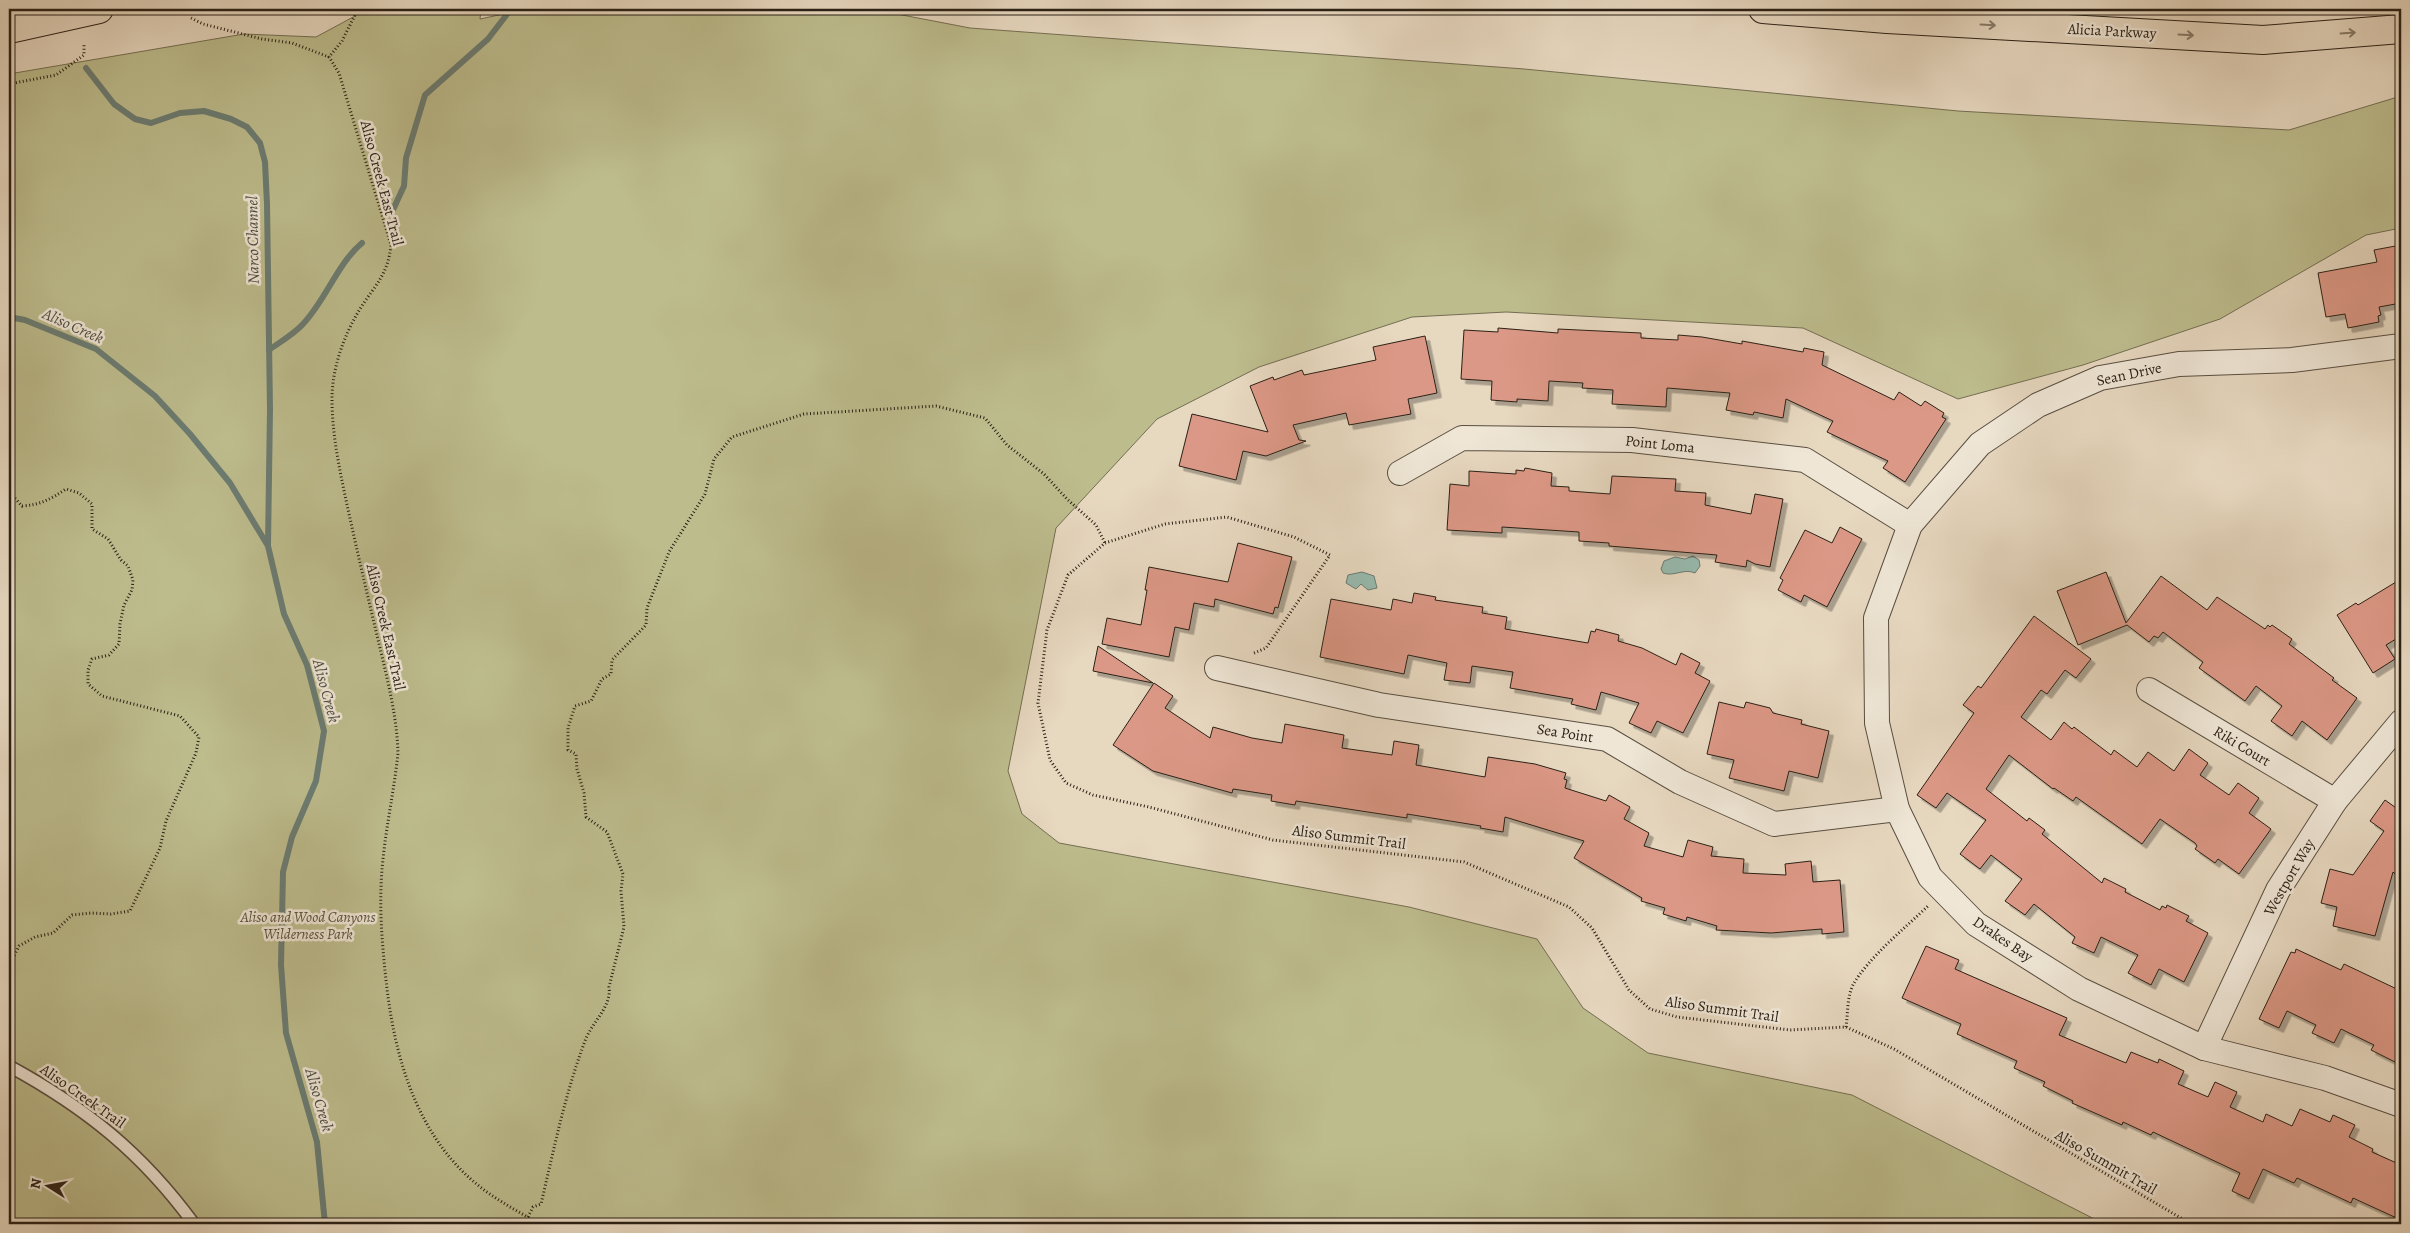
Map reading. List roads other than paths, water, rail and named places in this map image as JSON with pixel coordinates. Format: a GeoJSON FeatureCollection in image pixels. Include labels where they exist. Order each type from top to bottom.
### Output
{"type":"FeatureCollection","features":[{"type":"Feature","properties":{"kind":"main road"},"geometry":{"type":"LineString","coordinates":[[9,29],[99,9]]}},
{"type":"Feature","properties":{"kind":"main road","name":"Alicia Parkway"},"geometry":{"type":"LineString","coordinates":[[1763,9],[1887,19],[2263,40],[2401,29]]}},
{"type":"Feature","properties":{"kind":"street","name":"Sean Drive"},"geometry":{"type":"LineString","coordinates":[[1910,525],[1980,444],[2038,405],[2100,378],[2179,364],[2292,360],[2401,346]]}},
{"type":"Feature","properties":{"kind":"street","name":"Point Loma"},"geometry":{"type":"LineString","coordinates":[[1400,474],[1462,438],[1632,440],[1805,460],[1910,525]]}},
{"type":"Feature","properties":{"kind":"street","name":"Drakes Bay"},"geometry":{"type":"LineString","coordinates":[[1910,525],[1876,618],[1877,723],[1896,808],[1930,877],[1976,924],[2079,989],[2204,1048],[2325,1078],[2401,1105]]}},
{"type":"Feature","properties":{"kind":"street","name":"Sea Point"},"geometry":{"type":"LineString","coordinates":[[1217,668],[1379,705],[1608,739],[1680,782],[1774,824],[1896,808]]}},
{"type":"Feature","properties":{"kind":"street","name":"Riki Court"},"geometry":{"type":"LineString","coordinates":[[2150,690],[2335,801]]}},
{"type":"Feature","properties":{"kind":"street","name":"Westport Way"},"geometry":{"type":"LineString","coordinates":[[2204,1048],[2278,890],[2335,801],[2401,722]]}},
{"type":"Feature","properties":{"kind":"lane","name":"Aliso Creek Trail"},"geometry":{"type":"LineString","coordinates":[[9,1066],[42,1084],[110,1131],[158,1177],[194,1224]]}},
{"type":"Feature","properties":{"kind":"water"},"geometry":{"type":"Polygon","coordinates":[[[1693,556],[1699,560],[1700,566],[1695,573],[1687,571],[1667,574],[1663,573],[1661,569],[1664,561],[1675,557],[1685,559],[1693,556]]]}},
{"type":"Feature","properties":{"kind":"water"},"geometry":{"type":"Polygon","coordinates":[[[1362,572],[1374,576],[1377,588],[1368,590],[1361,584],[1356,589],[1346,583],[1348,575],[1362,572]]]}},
{"type":"Feature","properties":{"kind":"waterway"},"geometry":{"type":"LineString","coordinates":[[392,212],[404,186],[406,158],[425,95],[488,39],[511,9]]}},
{"type":"Feature","properties":{"kind":"waterway","name":"Narco Channel"},"geometry":{"type":"LineString","coordinates":[[86,68],[114,104],[135,119],[151,123],[180,113],[204,111],[231,119],[247,127],[260,143],[265,162],[267,204],[270,409],[268,545]]}},
{"type":"Feature","properties":{"kind":"waterway"},"geometry":{"type":"LineString","coordinates":[[269,350],[303,324],[345,261],[362,243]]}},
{"type":"Feature","properties":{"kind":"waterway","name":"Aliso Creek"},"geometry":{"type":"LineString","coordinates":[[9,317],[25,320],[96,349],[155,396],[190,434],[230,483],[268,546],[284,614],[307,665],[324,731],[316,781],[292,837],[283,872],[281,965],[286,1033],[317,1142],[325,1224]]}},
{"type":"Feature","properties":{"kind":"park label","name":"Aliso and Wood Canyons Wilderness Park"},"geometry":{"type":"Point","coordinates":[308,926]}}]}
